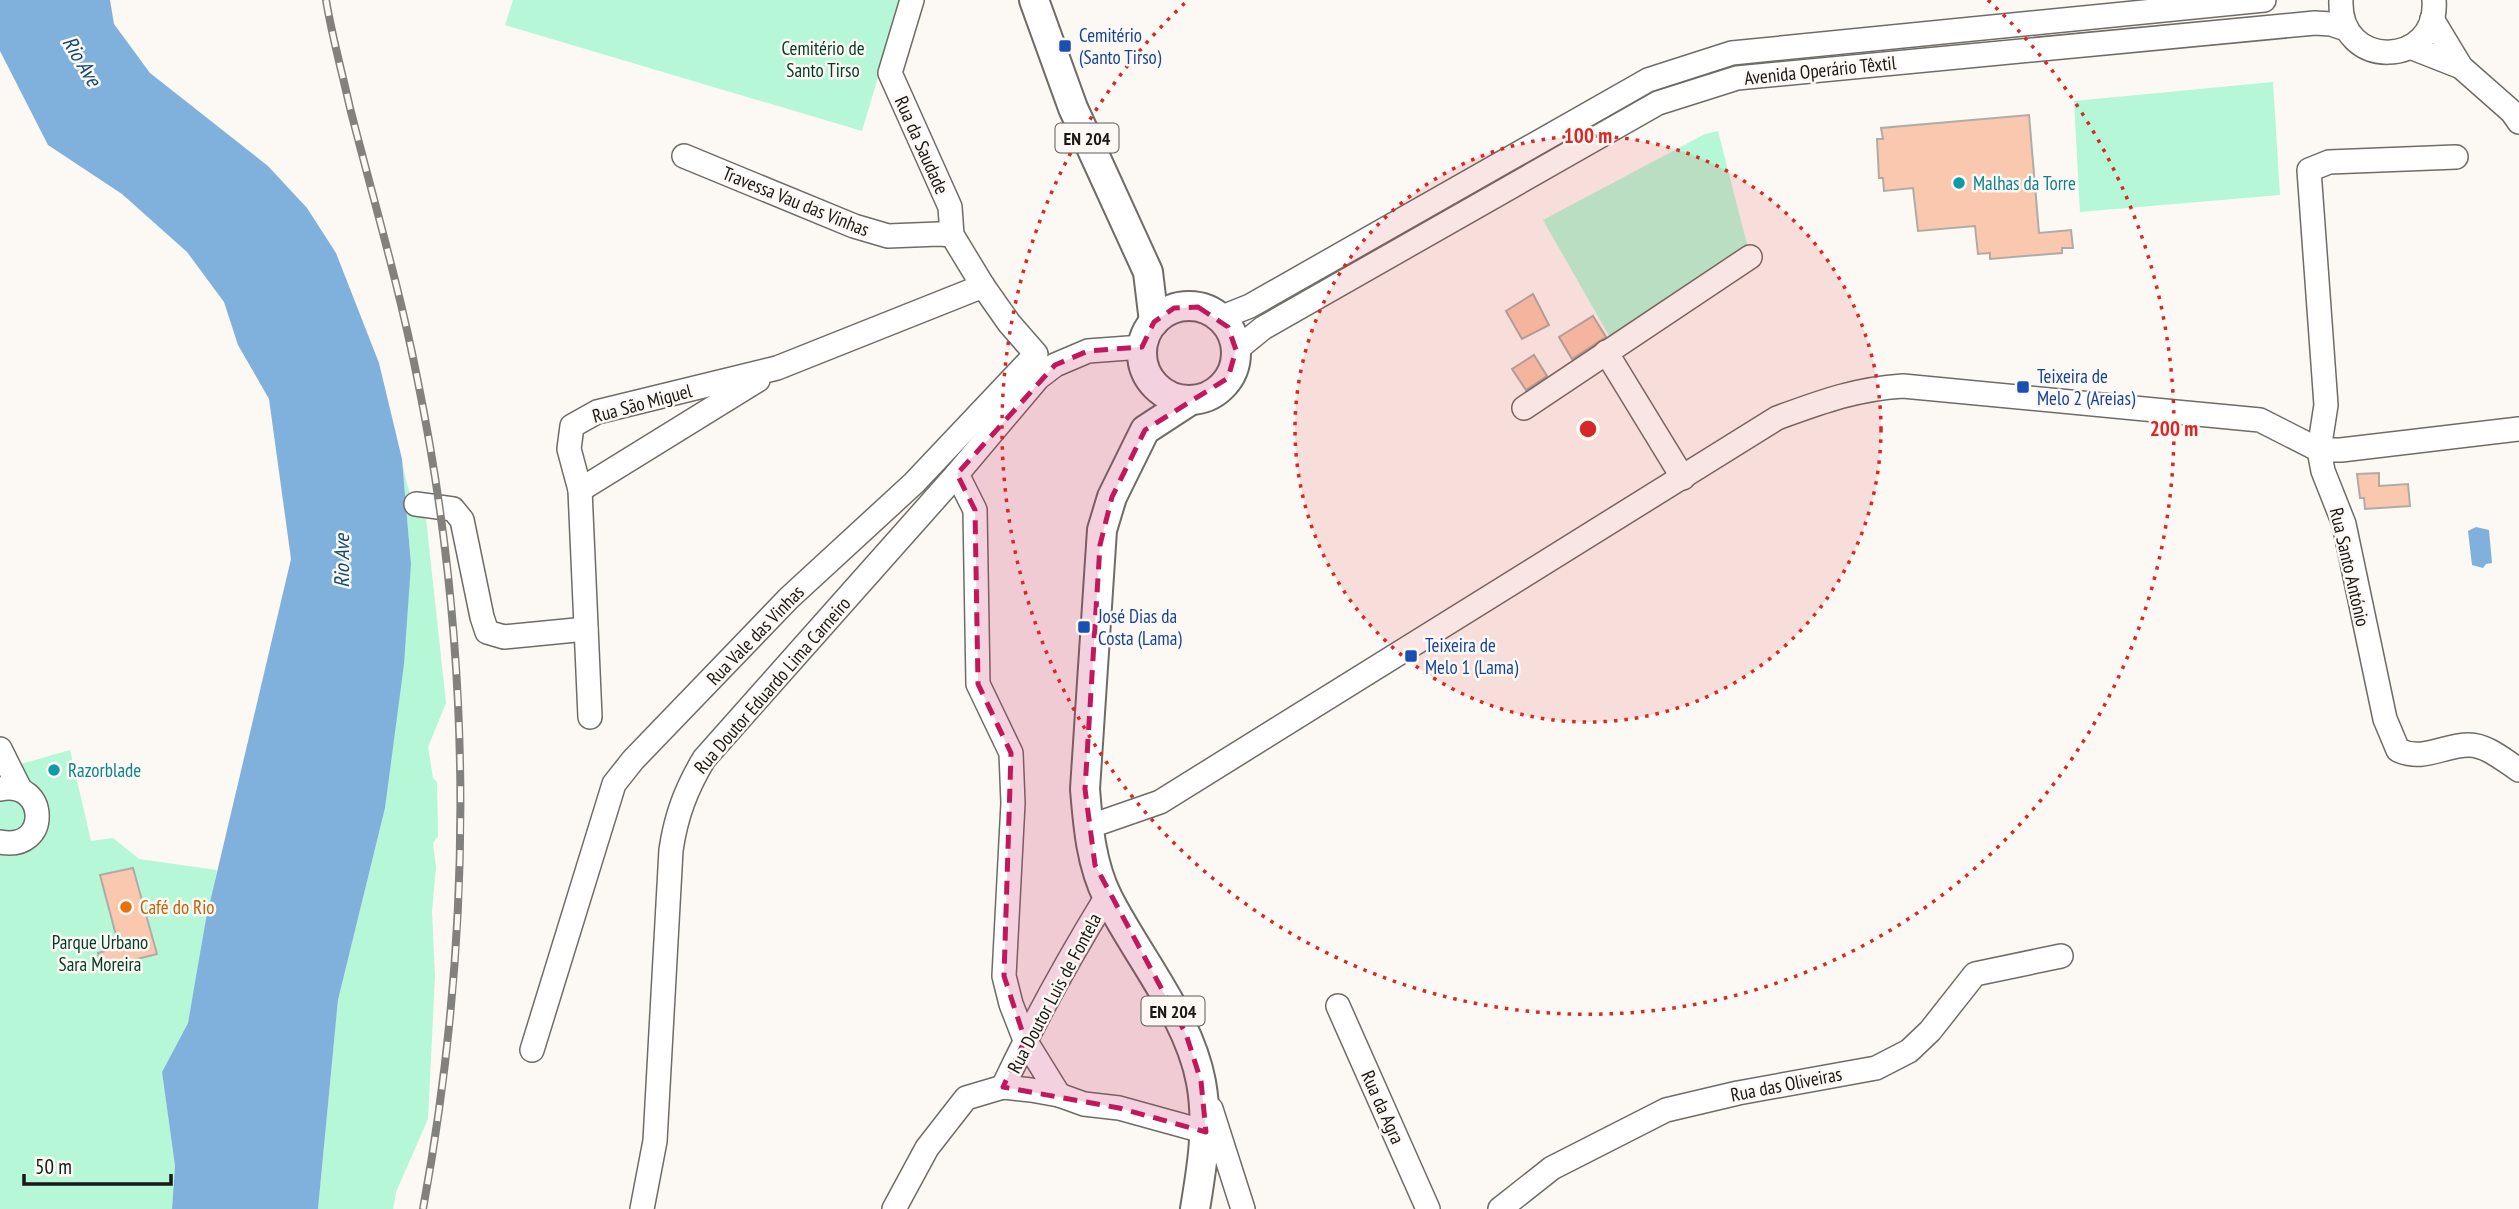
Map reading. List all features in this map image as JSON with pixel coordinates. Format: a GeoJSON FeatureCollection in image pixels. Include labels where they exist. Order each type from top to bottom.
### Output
{"type":"FeatureCollection","features":[{"type":"Feature","properties":{"kind":"main road","name":"EN 204"},"geometry":{"type":"LineString","coordinates":[[1034,0],[1073,108],[1148,272],[1186,306],[1210,311],[1220,318]]}},
{"type":"Feature","properties":{"kind":"main road","name":"EN 204"},"geometry":{"type":"LineString","coordinates":[[1148,272],[1145,430],[1112,496],[1102,530],[1085,789],[1095,865],[1107,896],[1186,1034],[1201,1081],[1206,1132],[1195,1209]]}},
{"type":"Feature","properties":{"kind":"main road"},"geometry":{"type":"LineString","coordinates":[[1186,306],[1163,314],[1147,347],[1154,385],[1178,398],[1191,400],[1206,397],[1219,389],[1231,371],[1236,350],[1233,338],[1220,318]]}},
{"type":"Feature","properties":{"kind":"main road"},"geometry":{"type":"LineString","coordinates":[[1145,430],[1191,400]]}},
{"type":"Feature","properties":{"kind":"street","name":"Rua da Saudade"},"geometry":{"type":"LineString","coordinates":[[912,0],[890,73],[950,207],[952,235],[983,286]]}},
{"type":"Feature","properties":{"kind":"street","name":"Avenida Operário Têxtil"},"geometry":{"type":"LineString","coordinates":[[1220,318],[1250,306],[1648,80],[1732,53],[2264,0]]}},
{"type":"Feature","properties":{"kind":"street"},"geometry":{"type":"LineString","coordinates":[[2341,0],[2342,19],[2346,29],[2362,45],[2382,53],[2410,47],[2428,30],[2435,6]]}},
{"type":"Feature","properties":{"kind":"street"},"geometry":{"type":"LineString","coordinates":[[2435,6],[2461,67]]}},
{"type":"Feature","properties":{"kind":"street","name":"Avenida Operário Têxtil"},"geometry":{"type":"LineString","coordinates":[[1236,350],[1263,328],[1658,103],[1737,78],[2315,23],[2346,29]]}},
{"type":"Feature","properties":{"kind":"street"},"geometry":{"type":"LineString","coordinates":[[2410,47],[2461,67],[2512,112],[2519,122]]}},
{"type":"Feature","properties":{"kind":"street","name":"Travessa Vau das Vinhas"},"geometry":{"type":"LineString","coordinates":[[684,156],[888,236],[939,233],[952,235]]}},
{"type":"Feature","properties":{"kind":"street","name":"Rua Santo António"},"geometry":{"type":"LineString","coordinates":[[2456,158],[2329,162],[2309,170],[2326,405],[2319,450],[2323,471],[2344,524],[2385,719],[2398,750],[2409,755],[2428,754],[2469,745],[2486,749],[2519,770]]}},
{"type":"Feature","properties":{"kind":"street"},"geometry":{"type":"LineString","coordinates":[[1524,408],[1750,257]]}},
{"type":"Feature","properties":{"kind":"street","name":"Rua São Miguel"},"geometry":{"type":"LineString","coordinates":[[590,717],[580,490],[569,449],[572,426],[597,412],[777,368],[983,286]]}},
{"type":"Feature","properties":{"kind":"street","name":"Rua Vale das Vinhas"},"geometry":{"type":"LineString","coordinates":[[532,1049],[614,784],[633,760],[780,608],[914,483],[1036,354],[983,286]]}},
{"type":"Feature","properties":{"kind":"street","name":"Rua Doutor Eduardo Lima Carneiro"},"geometry":{"type":"LineString","coordinates":[[642,1209],[655,1142],[671,850],[676,820],[687,787],[704,759],[957,474],[1038,378],[1055,365],[1088,351],[1147,347]]}},
{"type":"Feature","properties":{"kind":"street"},"geometry":{"type":"LineString","coordinates":[[1606,352],[1683,478]]}},
{"type":"Feature","properties":{"kind":"street","name":"Rua São Miguel"},"geometry":{"type":"LineString","coordinates":[[580,490],[777,368]]}},
{"type":"Feature","properties":{"kind":"street"},"geometry":{"type":"LineString","coordinates":[[1088,827],[1160,802],[1777,418],[1841,394],[1889,387],[2260,420],[2319,450],[2341,450],[2519,429]]}},
{"type":"Feature","properties":{"kind":"street"},"geometry":{"type":"LineString","coordinates":[[957,474],[975,510],[978,684],[1011,753],[1013,803],[1004,976],[1025,1040],[1059,1095]]}},
{"type":"Feature","properties":{"kind":"street"},"geometry":{"type":"LineString","coordinates":[[416,504],[453,509],[462,520],[487,632],[504,637],[586,629]]}},
{"type":"Feature","properties":{"kind":"street"},"geometry":{"type":"LineString","coordinates":[[3,752],[6,786],[28,794],[38,811],[35,828],[30,836],[7,844]]}},
{"type":"Feature","properties":{"kind":"street","name":"Rua Doutor Luis de Fontela"},"geometry":{"type":"LineString","coordinates":[[894,1209],[927,1148],[965,1098],[1003,1087],[1066,962],[1107,896]]}},
{"type":"Feature","properties":{"kind":"street","name":"Rua das Oliveiras"},"geometry":{"type":"LineString","coordinates":[[1500,1209],[1552,1168],[1666,1110],[1738,1093],[1876,1068],[1909,1051],[1975,974],[2061,956]]}},
{"type":"Feature","properties":{"kind":"street","name":"Rua da Agra"},"geometry":{"type":"LineString","coordinates":[[1338,1006],[1428,1209]]}},
{"type":"Feature","properties":{"kind":"street"},"geometry":{"type":"LineString","coordinates":[[1201,1081],[1243,1209]]}},
{"type":"Feature","properties":{"kind":"street"},"geometry":{"type":"LineString","coordinates":[[1003,1087],[1059,1095],[1084,1104],[1119,1108],[1206,1132]]}},
{"type":"Feature","properties":{"kind":"highlighted area"},"geometry":{"type":"Polygon","coordinates":[[[1198,307],[1228,327],[1236,350],[1228,378],[1145,430],[1112,497],[1100,545],[1085,789],[1095,865],[1186,1034],[1201,1081],[1206,1132],[1119,1108],[1003,1087],[1025,1040],[1004,976],[1011,753],[978,684],[975,510],[957,474],[1055,365],[1088,351],[1142,347],[1154,322],[1174,308],[1198,307]]]}},
{"type":"Feature","properties":{"kind":"green space","name":"Cemitério de Santo Tirso"},"geometry":{"type":"Polygon","coordinates":[[[513,0],[901,0],[862,131],[505,25],[513,0]]]}},
{"type":"Feature","properties":{"kind":"green space"},"geometry":{"type":"Polygon","coordinates":[[[2273,82],[2280,195],[2080,212],[2074,101],[2273,82]]]}},
{"type":"Feature","properties":{"kind":"green space"},"geometry":{"type":"Polygon","coordinates":[[[1718,131],[1748,248],[1611,339],[1543,220],[1705,134],[1718,131]]]}},
{"type":"Feature","properties":{"kind":"green space"},"geometry":{"type":"Polygon","coordinates":[[[402,459],[412,498],[426,518],[446,703],[428,747],[433,778],[437,782],[438,836],[433,843],[436,867],[432,911],[435,976],[428,1119],[396,1192],[393,1209],[318,1209],[338,1000],[385,808],[411,564],[402,459]]]}},
{"type":"Feature","properties":{"kind":"green space","name":"Parque Urbano Sara Moreira"},"geometry":{"type":"Polygon","coordinates":[[[70,750],[91,841],[113,838],[139,859],[217,870],[188,1023],[162,1072],[175,1166],[172,1209],[0,1209],[0,770],[70,750]]]}},
{"type":"Feature","properties":{"kind":"water","name":"Rio Ave"},"geometry":{"type":"Polygon","coordinates":[[[0,0],[110,0],[114,24],[150,73],[268,166],[307,208],[336,253],[379,363],[402,459],[411,564],[404,664],[385,808],[338,1000],[318,1209],[172,1209],[175,1166],[162,1072],[188,1023],[206,919],[291,559],[269,399],[238,345],[224,302],[187,252],[122,194],[48,145],[0,51],[0,0]]]}},
{"type":"Feature","properties":{"kind":"water"},"geometry":{"type":"Polygon","coordinates":[[[2476,527],[2489,530],[2492,563],[2483,568],[2472,565],[2468,531],[2476,527]]]}},
{"type":"Feature","properties":{"kind":"building","name":"Malhas da Torre"},"geometry":{"type":"Polygon","coordinates":[[[2029,115],[2039,233],[2071,230],[2073,248],[2062,248],[2062,253],[1990,259],[1990,253],[1978,254],[1975,226],[1918,231],[1913,188],[1884,191],[1883,178],[1879,178],[1877,139],[1883,139],[1881,128],[2029,115]]]}},
{"type":"Feature","properties":{"kind":"building"},"geometry":{"type":"Polygon","coordinates":[[[1533,294],[1549,325],[1522,339],[1506,311],[1533,294]]]}},
{"type":"Feature","properties":{"kind":"building"},"geometry":{"type":"Polygon","coordinates":[[[1593,316],[1606,337],[1572,359],[1559,337],[1593,316]]]}},
{"type":"Feature","properties":{"kind":"building"},"geometry":{"type":"Polygon","coordinates":[[[1534,355],[1547,376],[1526,390],[1512,369],[1534,355]]]}},
{"type":"Feature","properties":{"kind":"building"},"geometry":{"type":"Polygon","coordinates":[[[2379,473],[2379,486],[2408,484],[2410,506],[2365,509],[2364,498],[2360,498],[2357,474],[2379,473]]]}},
{"type":"Feature","properties":{"kind":"building","name":"Café do Rio"},"geometry":{"type":"Polygon","coordinates":[[[133,868],[157,954],[101,968],[98,953],[105,951],[104,944],[117,939],[100,875],[133,868]]]}},
{"type":"Feature","properties":{"kind":"railway"},"geometry":{"type":"LineString","coordinates":[[326,0],[350,108],[410,343],[436,481],[449,585],[457,689],[459,897],[452,1001],[440,1105],[423,1209]]}},
{"type":"Feature","properties":{"kind":"place","name":"Cemitério (Santo Tirso)"},"geometry":{"type":"Point","coordinates":[1065,46]}},
{"type":"Feature","properties":{"kind":"place","name":"Malhas da Torre"},"geometry":{"type":"Point","coordinates":[1959,183]}},
{"type":"Feature","properties":{"kind":"place","name":"Teixeira de Melo 2 (Areias)"},"geometry":{"type":"Point","coordinates":[2023,387]}},
{"type":"Feature","properties":{"kind":"place","name":"José Dias da Costa (Lama)"},"geometry":{"type":"Point","coordinates":[1084,627]}},
{"type":"Feature","properties":{"kind":"place","name":"Teixeira de Melo 1 (Lama)"},"geometry":{"type":"Point","coordinates":[1411,656]}},
{"type":"Feature","properties":{"kind":"place","name":"Razorblade"},"geometry":{"type":"Point","coordinates":[54,770]}},
{"type":"Feature","properties":{"kind":"place","name":"Café do Rio"},"geometry":{"type":"Point","coordinates":[126,907]}}]}
